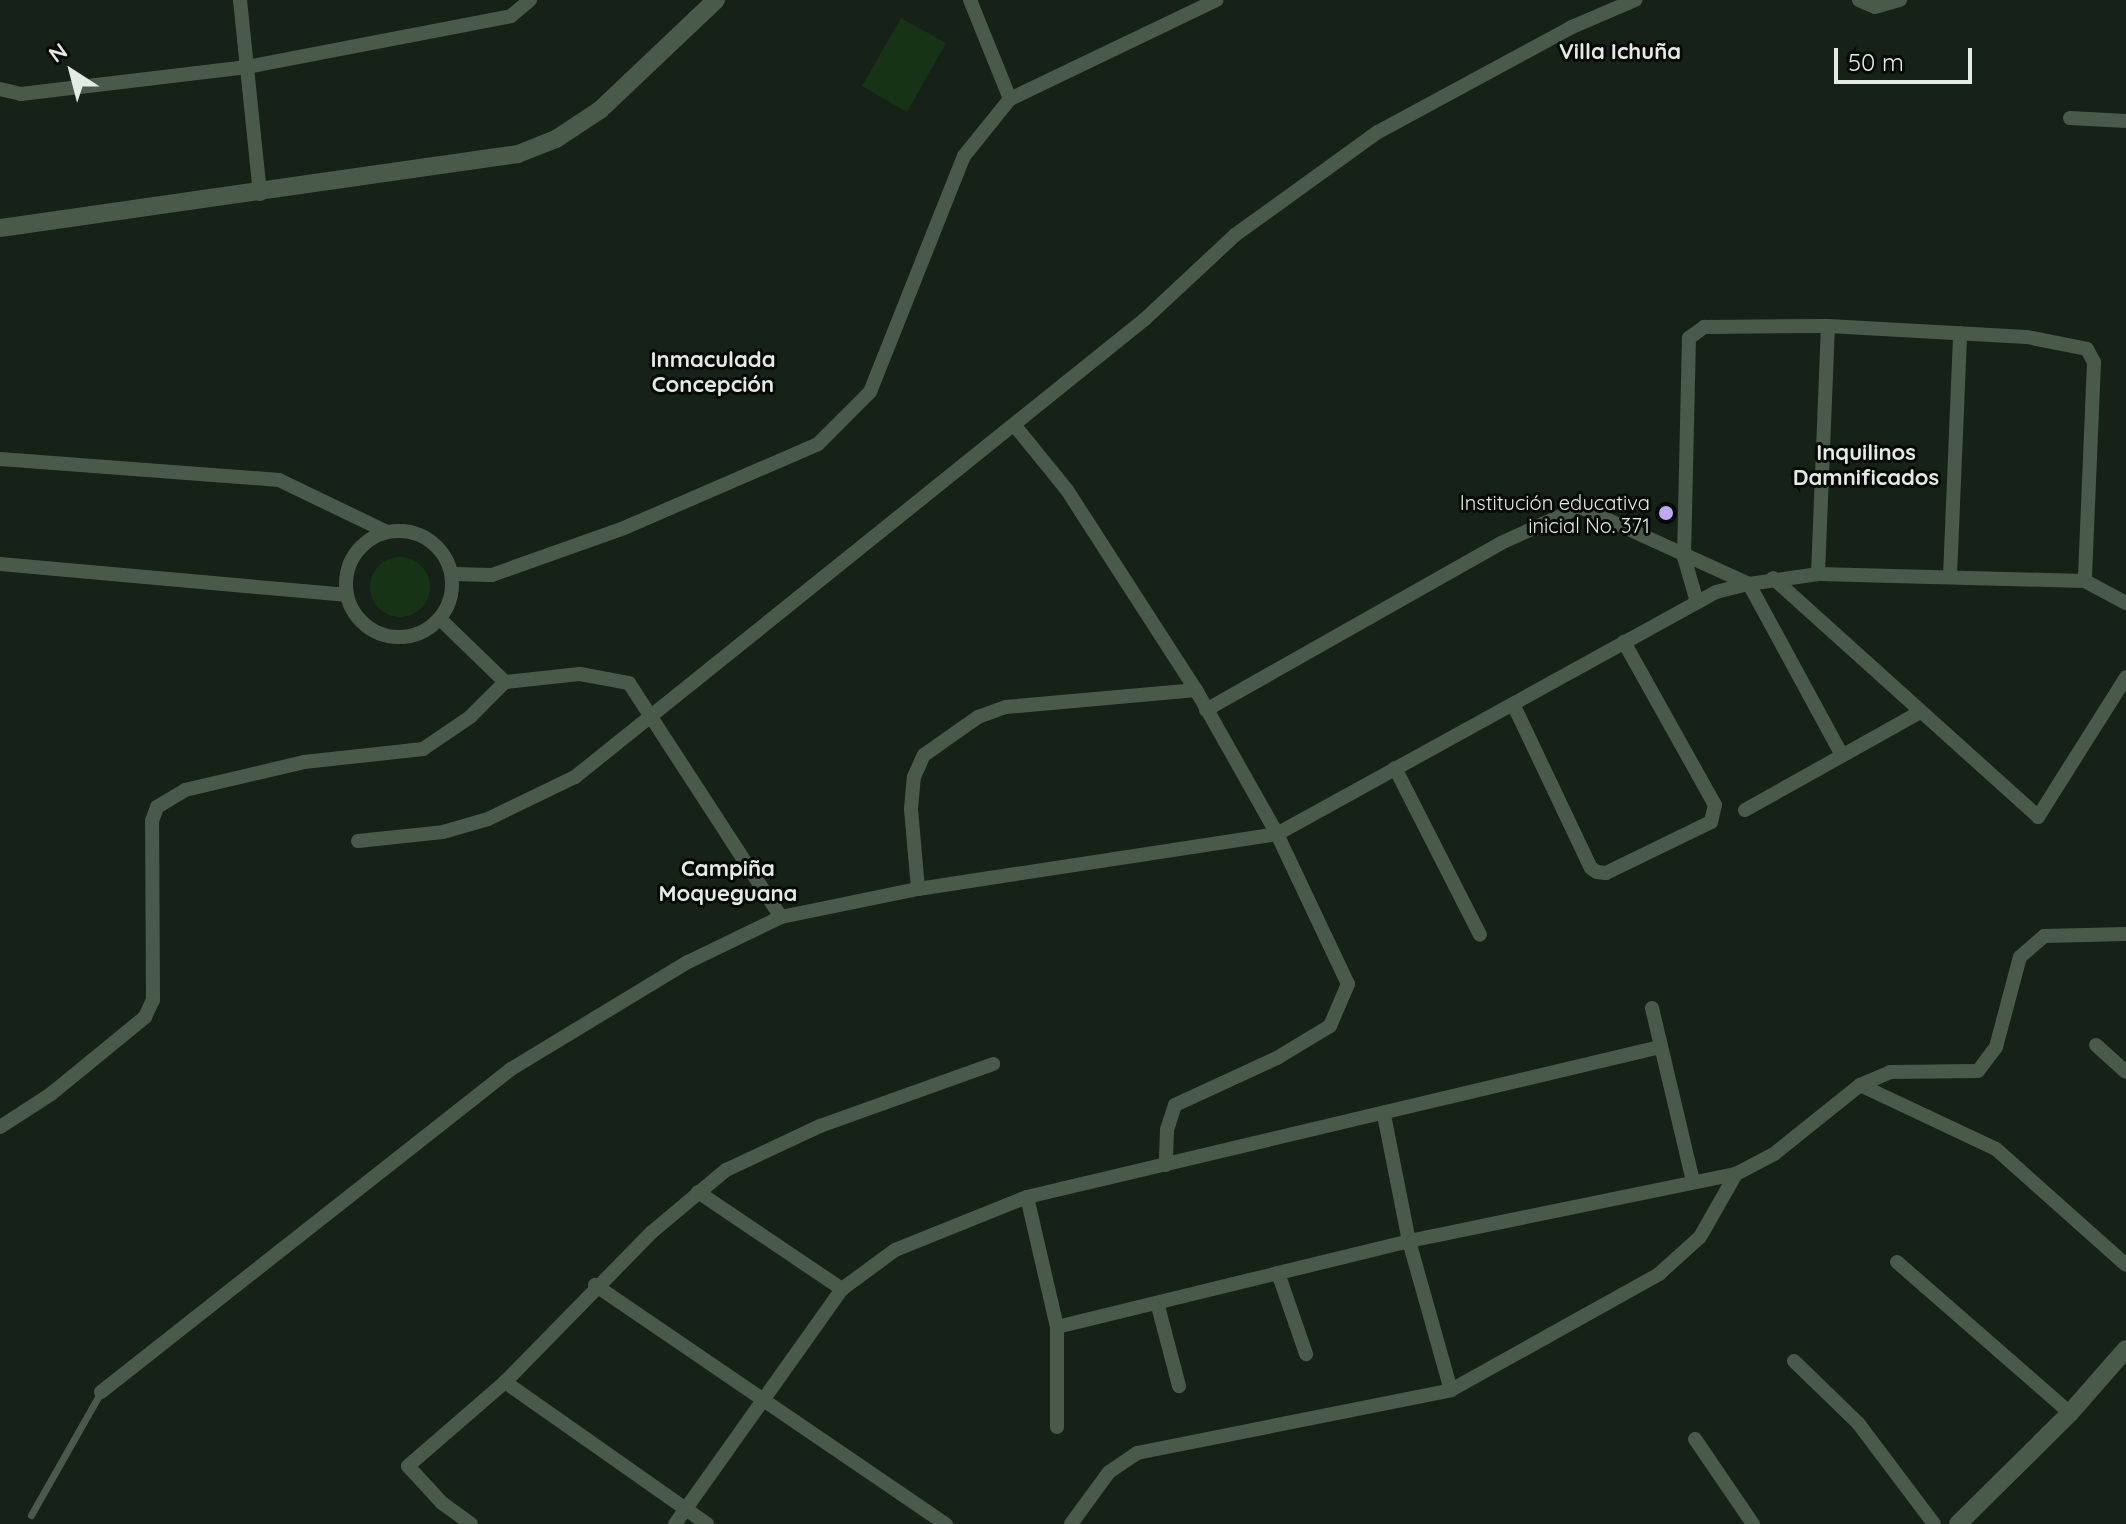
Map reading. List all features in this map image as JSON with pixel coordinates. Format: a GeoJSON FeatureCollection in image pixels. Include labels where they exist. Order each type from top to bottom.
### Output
{"type":"FeatureCollection","features":[{"type":"Feature","properties":{"kind":"street"},"geometry":{"type":"LineString","coordinates":[[240,0],[260,194]]}},
{"type":"Feature","properties":{"kind":"street"},"geometry":{"type":"LineString","coordinates":[[0,89],[21,94],[247,67],[511,16],[530,0]]}},
{"type":"Feature","properties":{"kind":"street"},"geometry":{"type":"LineString","coordinates":[[0,228],[260,194],[518,154],[556,139],[600,110],[716,0]]}},
{"type":"Feature","properties":{"kind":"street"},"geometry":{"type":"LineString","coordinates":[[970,0],[1010,99]]}},
{"type":"Feature","properties":{"kind":"street"},"geometry":{"type":"LineString","coordinates":[[452,574],[492,575],[624,528],[818,444],[853,414],[870,392],[964,156],[1010,99],[1217,0]]}},
{"type":"Feature","properties":{"kind":"street"},"geometry":{"type":"LineString","coordinates":[[358,841],[443,832],[488,819],[575,777],[1015,426],[1145,319],[1235,235],[1378,132],[1572,27],[1635,0]]}},
{"type":"Feature","properties":{"kind":"street"},"geometry":{"type":"LineString","coordinates":[[1859,0],[1875,7],[1900,0]]}},
{"type":"Feature","properties":{"kind":"street"},"geometry":{"type":"LineString","coordinates":[[2070,118],[2126,121]]}},
{"type":"Feature","properties":{"kind":"street"},"geometry":{"type":"LineString","coordinates":[[1818,574],[1828,326]]}},
{"type":"Feature","properties":{"kind":"street"},"geometry":{"type":"LineString","coordinates":[[1697,602],[1684,557],[1689,338],[1704,327],[1828,326],[1960,333],[2072,342],[2087,349],[2094,362],[2085,581]]}},
{"type":"Feature","properties":{"kind":"street"},"geometry":{"type":"LineString","coordinates":[[1950,576],[1960,333]]}},
{"type":"Feature","properties":{"kind":"street"},"geometry":{"type":"LineString","coordinates":[[1015,426],[1067,490],[1196,690],[1277,834],[1348,984],[1344,1001],[1330,1026],[1277,1058],[1175,1105],[1167,1130],[1166,1165]]}},
{"type":"Feature","properties":{"kind":"street"},"geometry":{"type":"LineString","coordinates":[[0,459],[279,480],[387,532],[422,536],[436,546],[452,574],[449,604],[440,619],[411,637],[394,638],[363,624],[346,595],[354,556],[371,539],[387,532]]}},
{"type":"Feature","properties":{"kind":"street"},"geometry":{"type":"LineString","coordinates":[[1206,710],[1567,510],[1589,508],[1684,557],[1749,584],[1842,755]]}},
{"type":"Feature","properties":{"kind":"street"},"geometry":{"type":"LineString","coordinates":[[0,564],[346,595]]}},
{"type":"Feature","properties":{"kind":"street"},"geometry":{"type":"LineString","coordinates":[[101,1392],[511,1069],[688,962],[781,917],[918,889],[1277,834],[1514,706],[1697,602],[1773,578],[1818,574],[2085,581],[2126,603]]}},
{"type":"Feature","properties":{"kind":"street"},"geometry":{"type":"LineString","coordinates":[[1773,578],[2038,817],[2126,677]]}},
{"type":"Feature","properties":{"kind":"street"},"geometry":{"type":"LineString","coordinates":[[440,619],[505,682]]}},
{"type":"Feature","properties":{"kind":"street"},"geometry":{"type":"LineString","coordinates":[[1514,706],[1597,872],[1606,873],[1711,822],[1715,805],[1624,642]]}},
{"type":"Feature","properties":{"kind":"street"},"geometry":{"type":"LineString","coordinates":[[0,1127],[51,1094],[145,1017],[153,1000],[152,821],[157,807],[185,790],[304,762],[423,749],[470,717],[505,682],[580,674],[629,683],[781,917]]}},
{"type":"Feature","properties":{"kind":"street"},"geometry":{"type":"LineString","coordinates":[[918,889],[911,809],[914,777],[924,755],[978,717],[1006,707],[1196,690]]}},
{"type":"Feature","properties":{"kind":"street"},"geometry":{"type":"LineString","coordinates":[[1745,810],[1920,712]]}},
{"type":"Feature","properties":{"kind":"street"},"geometry":{"type":"LineString","coordinates":[[1395,768],[1480,935]]}},
{"type":"Feature","properties":{"kind":"street"},"geometry":{"type":"LineString","coordinates":[[1057,1327],[1158,1306],[1409,1241],[1736,1174],[1774,1154],[1860,1085],[1890,1072],[1978,1071],[1996,1047],[2020,957],[2044,936],[2126,934]]}},
{"type":"Feature","properties":{"kind":"street"},"geometry":{"type":"LineString","coordinates":[[1652,1008],[1693,1181]]}},
{"type":"Feature","properties":{"kind":"street"},"geometry":{"type":"LineString","coordinates":[[2096,1045],[2126,1072]]}},
{"type":"Feature","properties":{"kind":"street"},"geometry":{"type":"LineString","coordinates":[[675,1524],[842,1289],[895,1250],[1027,1197],[1384,1115],[1660,1047]]}},
{"type":"Feature","properties":{"kind":"street"},"geometry":{"type":"LineString","coordinates":[[471,1524],[442,1503],[408,1466],[505,1382],[595,1285],[698,1192],[726,1170],[820,1126],[993,1064]]}},
{"type":"Feature","properties":{"kind":"street"},"geometry":{"type":"LineString","coordinates":[[1860,1085],[1996,1149],[2126,1265]]}},
{"type":"Feature","properties":{"kind":"street"},"geometry":{"type":"LineString","coordinates":[[1384,1115],[1409,1241],[1451,1390]]}},
{"type":"Feature","properties":{"kind":"street"},"geometry":{"type":"LineString","coordinates":[[1071,1524],[1109,1472],[1137,1453],[1451,1390],[1659,1274],[1700,1237],[1736,1174]]}},
{"type":"Feature","properties":{"kind":"street"},"geometry":{"type":"LineString","coordinates":[[698,1192],[842,1289]]}},
{"type":"Feature","properties":{"kind":"street"},"geometry":{"type":"LineString","coordinates":[[1027,1197],[1057,1327],[1057,1427]]}},
{"type":"Feature","properties":{"kind":"street"},"geometry":{"type":"LineString","coordinates":[[1897,1262],[2070,1413]]}},
{"type":"Feature","properties":{"kind":"street"},"geometry":{"type":"LineString","coordinates":[[1278,1273],[1306,1354]]}},
{"type":"Feature","properties":{"kind":"street"},"geometry":{"type":"LineString","coordinates":[[595,1285],[946,1524]]}},
{"type":"Feature","properties":{"kind":"street"},"geometry":{"type":"LineString","coordinates":[[1158,1306],[1179,1386]]}},
{"type":"Feature","properties":{"kind":"street"},"geometry":{"type":"LineString","coordinates":[[1958,1524],[2070,1413],[2126,1349]]}},
{"type":"Feature","properties":{"kind":"street"},"geometry":{"type":"LineString","coordinates":[[1794,1361],[1858,1423],[1934,1524]]}},
{"type":"Feature","properties":{"kind":"street"},"geometry":{"type":"LineString","coordinates":[[505,1382],[707,1524]]}},
{"type":"Feature","properties":{"kind":"street"},"geometry":{"type":"LineString","coordinates":[[1695,1439],[1753,1524]]}},
{"type":"Feature","properties":{"kind":"lane"},"geometry":{"type":"LineString","coordinates":[[31,1515],[101,1392]]}},
{"type":"Feature","properties":{"kind":"green space"},"geometry":{"type":"Polygon","coordinates":[[[901,18],[946,43],[907,112],[862,86],[901,18]]]}},
{"type":"Feature","properties":{"kind":"green space"},"geometry":{"type":"Polygon","coordinates":[[[400,557],[411,559],[421,566],[428,576],[428,598],[421,608],[411,615],[400,617],[389,615],[379,608],[372,598],[370,587],[372,576],[379,566],[389,559],[400,557]]]}},
{"type":"Feature","properties":{"kind":"place","name":"Institución educativa inicial No. 371"},"geometry":{"type":"Point","coordinates":[1666,513]}},
{"type":"Feature","properties":{"kind":"district","name":"Villa Ichuña"},"geometry":{"type":"Point","coordinates":[1620,52]}},
{"type":"Feature","properties":{"kind":"district","name":"Inmaculada Concepción"},"geometry":{"type":"Point","coordinates":[713,372]}},
{"type":"Feature","properties":{"kind":"district","name":"Inquilinos Damnificados"},"geometry":{"type":"Point","coordinates":[1866,464]}},
{"type":"Feature","properties":{"kind":"district","name":"Campiña Moqueguana"},"geometry":{"type":"Point","coordinates":[728,880]}}]}
